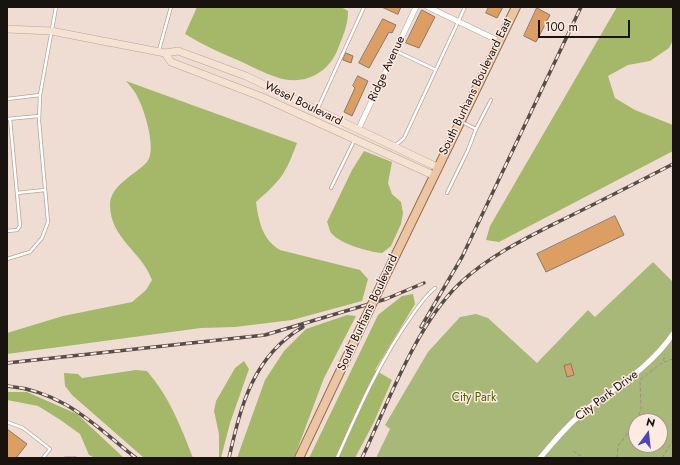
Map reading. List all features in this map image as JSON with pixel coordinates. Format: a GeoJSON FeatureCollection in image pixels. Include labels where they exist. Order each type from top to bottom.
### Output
{"type":"FeatureCollection","features":[{"type":"Feature","properties":{"kind":"main road","name":"South Burhans Boulevard East"},"geometry":{"type":"LineString","coordinates":[[437,167],[516,7]]}},
{"type":"Feature","properties":{"kind":"main road","name":"Wesel Boulevard"},"geometry":{"type":"LineString","coordinates":[[7,29],[51,31],[162,52],[178,51],[246,76],[316,111],[437,167]]}},
{"type":"Feature","properties":{"kind":"main road","name":"Wesel Boulevard"},"geometry":{"type":"LineString","coordinates":[[162,52],[171,62],[242,89],[433,175]]}},
{"type":"Feature","properties":{"kind":"main road","name":"South Burhans Boulevard"},"geometry":{"type":"LineString","coordinates":[[299,458],[437,167]]}},
{"type":"Feature","properties":{"kind":"street","name":"Ridge Avenue"},"geometry":{"type":"LineString","coordinates":[[358,130],[416,7]]}},
{"type":"Feature","properties":{"kind":"street"},"geometry":{"type":"LineString","coordinates":[[428,7],[499,41]]}},
{"type":"Feature","properties":{"kind":"street","name":"City Park Drive"},"geometry":{"type":"LineString","coordinates":[[540,458],[570,425],[592,406],[639,372],[673,334]]}},
{"type":"Feature","properties":{"kind":"lane"},"geometry":{"type":"LineString","coordinates":[[7,259],[30,252],[42,238],[48,222],[39,116],[40,95],[56,7]]}},
{"type":"Feature","properties":{"kind":"lane"},"geometry":{"type":"LineString","coordinates":[[162,52],[171,7]]}},
{"type":"Feature","properties":{"kind":"lane"},"geometry":{"type":"LineString","coordinates":[[316,111],[364,7]]}},
{"type":"Feature","properties":{"kind":"lane"},"geometry":{"type":"LineString","coordinates":[[393,147],[404,138],[465,7]]}},
{"type":"Feature","properties":{"kind":"lane"},"geometry":{"type":"LineString","coordinates":[[395,51],[436,70]]}},
{"type":"Feature","properties":{"kind":"lane"},"geometry":{"type":"LineString","coordinates":[[7,99],[40,95]]}},
{"type":"Feature","properties":{"kind":"lane"},"geometry":{"type":"LineString","coordinates":[[447,193],[476,128],[491,100]]}},
{"type":"Feature","properties":{"kind":"lane"},"geometry":{"type":"LineString","coordinates":[[7,231],[17,230],[20,226],[8,119],[39,116]]}},
{"type":"Feature","properties":{"kind":"lane"},"geometry":{"type":"LineString","coordinates":[[460,121],[476,128]]}},
{"type":"Feature","properties":{"kind":"lane"},"geometry":{"type":"LineString","coordinates":[[331,188],[355,139]]}},
{"type":"Feature","properties":{"kind":"lane"},"geometry":{"type":"LineString","coordinates":[[17,193],[45,190]]}},
{"type":"Feature","properties":{"kind":"lane"},"geometry":{"type":"LineString","coordinates":[[337,458],[374,379],[403,328],[428,293],[435,288]]}},
{"type":"Feature","properties":{"kind":"lane"},"geometry":{"type":"LineString","coordinates":[[7,422],[23,428],[50,449],[43,458]]}},
{"type":"Feature","properties":{"kind":"lane"},"geometry":{"type":"LineString","coordinates":[[66,458],[75,458]]}},
{"type":"Feature","properties":{"kind":"path"},"geometry":{"type":"LineString","coordinates":[[663,362],[665,354],[669,349]]}},
{"type":"Feature","properties":{"kind":"path"},"geometry":{"type":"LineString","coordinates":[[639,413],[641,409],[640,380],[663,362],[673,359]]}},
{"type":"Feature","properties":{"kind":"path"},"geometry":{"type":"LineString","coordinates":[[617,458],[618,446],[628,433]]}},
{"type":"Feature","properties":{"kind":"path"},"geometry":{"type":"LineString","coordinates":[[662,458],[673,440]]}},
{"type":"Feature","properties":{"kind":"path"},"geometry":{"type":"LineString","coordinates":[[573,451],[584,458]]}},
{"type":"Feature","properties":{"kind":"green space"},"geometry":{"type":"Polygon","coordinates":[[[197,7],[341,7],[348,11],[348,16],[343,37],[329,64],[315,75],[306,79],[286,80],[263,72],[213,49],[185,34],[197,7]]]}},
{"type":"Feature","properties":{"kind":"green space"},"geometry":{"type":"Polygon","coordinates":[[[617,7],[673,7],[673,40],[669,48],[650,61],[628,65],[608,76],[615,98],[635,110],[673,125],[673,151],[499,242],[486,240],[490,226],[617,7]]]}},
{"type":"Feature","properties":{"kind":"green space"},"geometry":{"type":"Polygon","coordinates":[[[126,81],[297,143],[289,163],[277,182],[256,202],[262,229],[269,241],[280,250],[360,270],[368,279],[362,301],[292,320],[235,327],[201,328],[7,354],[7,333],[63,316],[132,302],[146,290],[152,280],[141,261],[115,227],[111,217],[110,205],[114,192],[124,181],[147,162],[150,157],[151,149],[149,131],[144,112],[137,95],[126,81]]]}},
{"type":"Feature","properties":{"kind":"green space"},"geometry":{"type":"Polygon","coordinates":[[[364,151],[392,162],[388,183],[392,194],[401,202],[403,213],[401,224],[391,246],[382,253],[361,249],[346,243],[333,235],[327,222],[352,170],[364,151]]]}},
{"type":"Feature","properties":{"kind":"green space","name":"City Park"},"geometry":{"type":"Polygon","coordinates":[[[653,262],[673,282],[673,458],[376,458],[390,429],[385,425],[428,352],[460,317],[476,314],[488,318],[537,363],[588,310],[595,317],[653,262]]]}},
{"type":"Feature","properties":{"kind":"green space"},"geometry":{"type":"Polygon","coordinates":[[[413,294],[415,304],[375,370],[392,380],[374,422],[355,458],[309,458],[378,315],[402,296],[413,294]]]}},
{"type":"Feature","properties":{"kind":"green space"},"geometry":{"type":"Polygon","coordinates":[[[347,315],[356,316],[324,378],[294,458],[237,458],[265,380],[284,351],[306,329],[347,315]]]}},
{"type":"Feature","properties":{"kind":"green space"},"geometry":{"type":"Polygon","coordinates":[[[244,361],[249,369],[230,423],[221,458],[219,458],[219,434],[214,411],[216,401],[235,368],[244,361]]]}},
{"type":"Feature","properties":{"kind":"green space"},"geometry":{"type":"Polygon","coordinates":[[[136,370],[147,371],[162,391],[179,423],[193,458],[144,458],[72,395],[65,386],[64,373],[78,374],[82,378],[136,370]]]}},
{"type":"Feature","properties":{"kind":"green space"},"geometry":{"type":"Polygon","coordinates":[[[7,392],[27,392],[77,414],[124,458],[95,458],[89,455],[80,434],[38,406],[7,400],[7,392]]]}},
{"type":"Feature","properties":{"kind":"building"},"geometry":{"type":"Polygon","coordinates":[[[382,7],[401,7],[398,14],[382,7]]]}},
{"type":"Feature","properties":{"kind":"building"},"geometry":{"type":"Polygon","coordinates":[[[489,7],[503,7],[497,18],[486,13],[489,7]]]}},
{"type":"Feature","properties":{"kind":"building"},"geometry":{"type":"Polygon","coordinates":[[[537,8],[550,15],[536,42],[524,36],[537,8]]]}},
{"type":"Feature","properties":{"kind":"building"},"geometry":{"type":"Polygon","coordinates":[[[422,10],[435,17],[419,48],[406,43],[422,10]]]}},
{"type":"Feature","properties":{"kind":"building"},"geometry":{"type":"Polygon","coordinates":[[[383,19],[396,25],[392,33],[389,32],[369,68],[359,63],[383,19]]]}},
{"type":"Feature","properties":{"kind":"building"},"geometry":{"type":"Polygon","coordinates":[[[346,53],[353,56],[351,63],[343,60],[346,53]]]}},
{"type":"Feature","properties":{"kind":"building"},"geometry":{"type":"Polygon","coordinates":[[[358,76],[368,81],[352,116],[344,112],[355,88],[353,86],[358,76]]]}},
{"type":"Feature","properties":{"kind":"building"},"geometry":{"type":"Polygon","coordinates":[[[615,216],[624,235],[546,272],[537,254],[615,216]]]}},
{"type":"Feature","properties":{"kind":"building"},"geometry":{"type":"Polygon","coordinates":[[[571,364],[574,375],[567,377],[564,366],[571,364]]]}},
{"type":"Feature","properties":{"kind":"building"},"geometry":{"type":"Polygon","coordinates":[[[7,429],[27,444],[16,458],[7,458],[7,429]]]}},
{"type":"Feature","properties":{"kind":"railway"},"geometry":{"type":"LineString","coordinates":[[421,327],[462,257],[581,7]]}},
{"type":"Feature","properties":{"kind":"railway"},"geometry":{"type":"LineString","coordinates":[[362,458],[416,343],[443,302],[459,284],[495,256],[548,227],[673,164]]}},
{"type":"Feature","properties":{"kind":"railway"},"geometry":{"type":"LineString","coordinates":[[7,363],[265,335],[386,299],[424,283]]}},
{"type":"Feature","properties":{"kind":"railway"},"geometry":{"type":"LineString","coordinates":[[229,458],[245,401],[261,367],[272,352],[286,339],[303,327]]}},
{"type":"Feature","properties":{"kind":"railway"},"geometry":{"type":"LineString","coordinates":[[7,386],[27,389],[61,402],[91,422],[136,458]]}}]}
